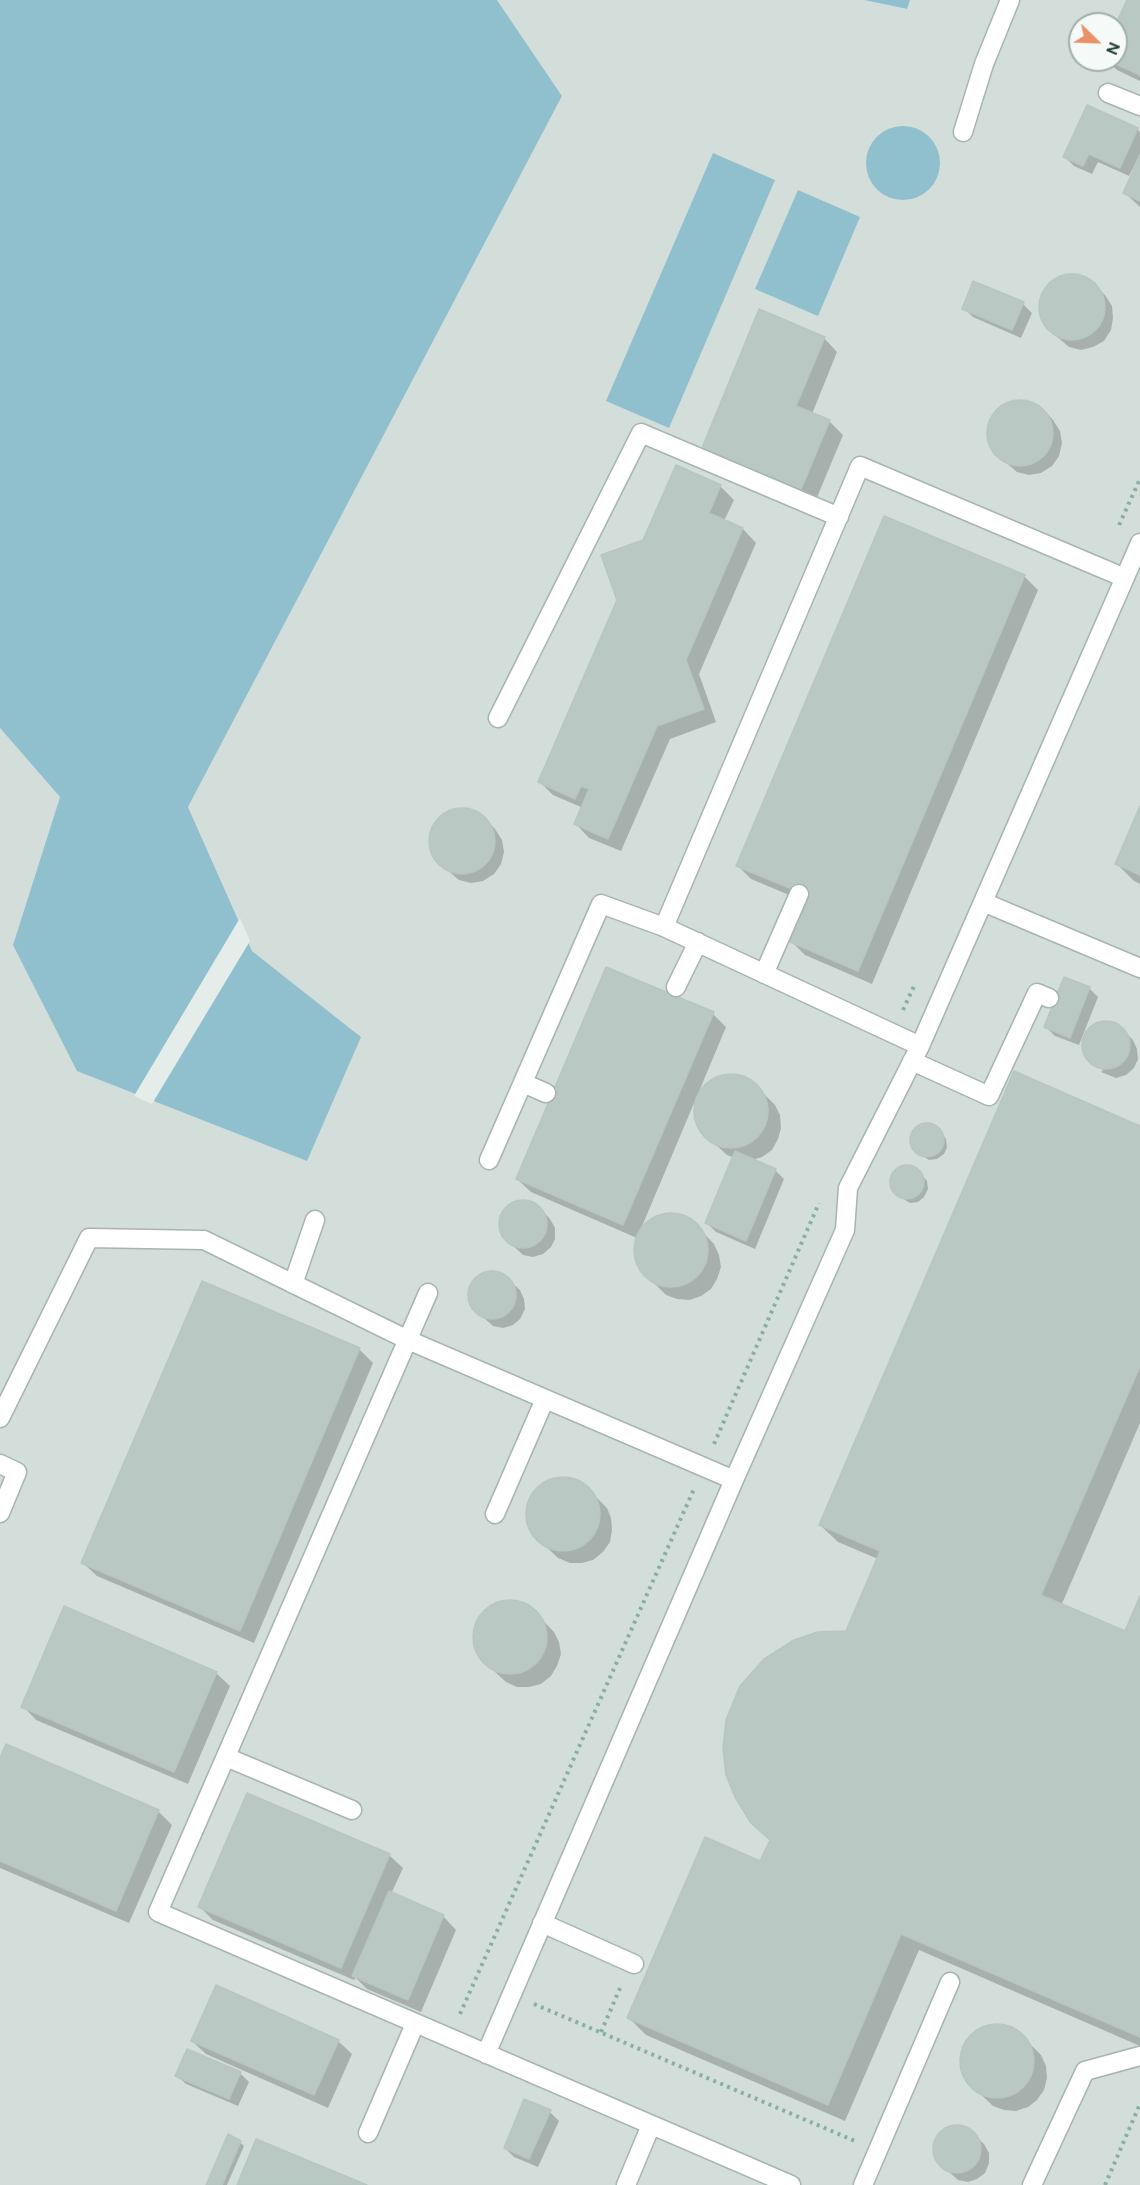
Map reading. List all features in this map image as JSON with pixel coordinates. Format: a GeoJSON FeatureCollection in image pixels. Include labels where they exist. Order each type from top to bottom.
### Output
{"type":"FeatureCollection","features":[{"type":"Feature","properties":{"kind":"lane"},"geometry":{"type":"LineString","coordinates":[[963,132],[984,63],[1010,0]]}},
{"type":"Feature","properties":{"kind":"lane"},"geometry":{"type":"LineString","coordinates":[[1108,93],[1140,106]]}},
{"type":"Feature","properties":{"kind":"lane"},"geometry":{"type":"LineString","coordinates":[[498,718],[641,433],[839,517]]}},
{"type":"Feature","properties":{"kind":"lane"},"geometry":{"type":"LineString","coordinates":[[664,927],[861,466],[1125,578]]}},
{"type":"Feature","properties":{"kind":"lane"},"geometry":{"type":"LineString","coordinates":[[486,2054],[734,1480],[845,1230],[848,1188],[916,1053],[1140,543]]}},
{"type":"Feature","properties":{"kind":"lane"},"geometry":{"type":"LineString","coordinates":[[764,974],[799,894]]}},
{"type":"Feature","properties":{"kind":"lane"},"geometry":{"type":"LineString","coordinates":[[983,902],[1140,968]]}},
{"type":"Feature","properties":{"kind":"lane"},"geometry":{"type":"LineString","coordinates":[[489,1160],[601,904],[664,927],[764,974],[916,1053],[989,1096],[1037,993],[1049,998]]}},
{"type":"Feature","properties":{"kind":"lane"},"geometry":{"type":"LineString","coordinates":[[676,987],[698,942]]}},
{"type":"Feature","properties":{"kind":"lane"},"geometry":{"type":"LineString","coordinates":[[523,1083],[546,1093]]}},
{"type":"Feature","properties":{"kind":"lane"},"geometry":{"type":"LineString","coordinates":[[294,1284],[315,1220]]}},
{"type":"Feature","properties":{"kind":"lane"},"geometry":{"type":"LineString","coordinates":[[0,1418],[89,1238],[204,1240],[408,1340],[734,1480]]}},
{"type":"Feature","properties":{"kind":"lane"},"geometry":{"type":"LineString","coordinates":[[428,1293],[158,1912],[790,2185]]}},
{"type":"Feature","properties":{"kind":"lane"},"geometry":{"type":"LineString","coordinates":[[495,1514],[545,1399]]}},
{"type":"Feature","properties":{"kind":"lane"},"geometry":{"type":"LineString","coordinates":[[0,1464],[17,1472],[0,1514]]}},
{"type":"Feature","properties":{"kind":"lane"},"geometry":{"type":"LineString","coordinates":[[226,1757],[352,1810]]}},
{"type":"Feature","properties":{"kind":"lane"},"geometry":{"type":"LineString","coordinates":[[542,1923],[634,1964]]}},
{"type":"Feature","properties":{"kind":"lane"},"geometry":{"type":"LineString","coordinates":[[863,2185],[950,1982]]}},
{"type":"Feature","properties":{"kind":"lane"},"geometry":{"type":"LineString","coordinates":[[368,2133],[415,2024]]}},
{"type":"Feature","properties":{"kind":"lane"},"geometry":{"type":"LineString","coordinates":[[1032,2185],[1085,2071],[1140,2056]]}},
{"type":"Feature","properties":{"kind":"lane"},"geometry":{"type":"LineString","coordinates":[[626,2185],[651,2125]]}},
{"type":"Feature","properties":{"kind":"path"},"geometry":{"type":"LineString","coordinates":[[601,2032],[621,1985]]}},
{"type":"Feature","properties":{"kind":"path"},"geometry":{"type":"LineString","coordinates":[[525,2001],[877,2151]]}},
{"type":"Feature","properties":{"kind":"path"},"geometry":{"type":"LineString","coordinates":[[1105,2185],[1140,2104]]}},
{"type":"Feature","properties":{"kind":"shaded area"},"geometry":{"type":"Polygon","coordinates":[[[497,0],[864,0],[906,9],[910,0],[1140,0],[1140,2185],[0,2185],[0,728],[60,797],[13,945],[361,1037],[252,951],[188,807],[562,96],[497,0]]]}},
{"type":"Feature","properties":{"kind":"water"},"geometry":{"type":"Polygon","coordinates":[[[0,0],[497,0],[562,96],[188,807],[252,951],[361,1037],[307,1161],[77,1071],[13,945],[60,797],[0,728],[0,0]]]}},
{"type":"Feature","properties":{"kind":"water"},"geometry":{"type":"Polygon","coordinates":[[[864,0],[910,0],[907,9],[864,0]]]}},
{"type":"Feature","properties":{"kind":"water"},"geometry":{"type":"Polygon","coordinates":[[[896,126],[910,126],[924,132],[934,142],[940,156],[938,177],[924,194],[910,200],[896,200],[882,194],[872,184],[866,170],[866,156],[872,142],[882,132],[896,126]]]}},
{"type":"Feature","properties":{"kind":"water"},"geometry":{"type":"Polygon","coordinates":[[[713,153],[775,180],[669,428],[606,401],[713,153]]]}},
{"type":"Feature","properties":{"kind":"water"},"geometry":{"type":"Polygon","coordinates":[[[798,190],[860,217],[818,316],[755,289],[798,190]]]}},
{"type":"Feature","properties":{"kind":"pier"},"geometry":{"type":"Polygon","coordinates":[[[240,918],[250,941],[152,1104],[134,1096],[240,918]]]}},
{"type":"Feature","properties":{"kind":"building"},"geometry":{"type":"Polygon","coordinates":[[[1127,0],[1140,0],[1140,75],[1128,70],[1128,12],[1122,12],[1127,0]]]}},
{"type":"Feature","properties":{"kind":"building"},"geometry":{"type":"Polygon","coordinates":[[[1087,105],[1138,128],[1120,168],[1089,154],[1083,166],[1063,157],[1087,105]]]}},
{"type":"Feature","properties":{"kind":"building"},"geometry":{"type":"Polygon","coordinates":[[[1140,155],[1140,201],[1123,193],[1140,155]]]}},
{"type":"Feature","properties":{"kind":"building"},"geometry":{"type":"Polygon","coordinates":[[[1066,274],[1078,274],[1090,279],[1100,289],[1105,307],[1103,320],[1090,335],[1078,340],[1066,340],[1054,335],[1044,325],[1039,313],[1039,301],[1044,289],[1054,279],[1066,274]]]}},
{"type":"Feature","properties":{"kind":"building"},"geometry":{"type":"Polygon","coordinates":[[[973,281],[1024,302],[1012,330],[962,309],[973,281]]]}},
{"type":"Feature","properties":{"kind":"building"},"geometry":{"type":"Polygon","coordinates":[[[759,309],[825,337],[796,406],[830,420],[799,494],[700,453],[759,309]]]}},
{"type":"Feature","properties":{"kind":"building"},"geometry":{"type":"Polygon","coordinates":[[[1026,400],[1044,409],[1051,420],[1053,433],[1051,446],[1044,457],[1033,464],[1014,466],[996,457],[989,446],[987,427],[996,409],[1007,402],[1026,400]]]}},
{"type":"Feature","properties":{"kind":"building"},"geometry":{"type":"Polygon","coordinates":[[[676,465],[721,485],[709,513],[743,528],[686,660],[704,709],[657,726],[608,839],[574,824],[589,789],[581,786],[575,799],[538,782],[617,600],[601,555],[643,540],[676,465]]]}},
{"type":"Feature","properties":{"kind":"building"},"geometry":{"type":"Polygon","coordinates":[[[884,516],[1025,575],[858,971],[790,942],[809,896],[736,866],[884,516]]]}},
{"type":"Feature","properties":{"kind":"building"},"geometry":{"type":"Polygon","coordinates":[[[1140,806],[1140,875],[1115,864],[1140,806]]]}},
{"type":"Feature","properties":{"kind":"building"},"geometry":{"type":"Polygon","coordinates":[[[468,808],[486,817],[493,828],[495,841],[493,854],[486,865],[475,872],[456,874],[438,865],[431,854],[429,835],[438,817],[449,810],[468,808]]]}},
{"type":"Feature","properties":{"kind":"building"},"geometry":{"type":"Polygon","coordinates":[[[606,967],[714,1012],[623,1225],[516,1179],[606,967]]]}},
{"type":"Feature","properties":{"kind":"building"},"geometry":{"type":"Polygon","coordinates":[[[1064,977],[1090,987],[1070,1038],[1044,1027],[1064,977]]]}},
{"type":"Feature","properties":{"kind":"building"},"geometry":{"type":"Polygon","coordinates":[[[1106,1021],[1123,1028],[1130,1045],[1123,1062],[1106,1069],[1089,1062],[1082,1045],[1089,1028],[1106,1021]]]}},
{"type":"Feature","properties":{"kind":"building"},"geometry":{"type":"Polygon","coordinates":[[[1014,1071],[1140,1126],[1140,1366],[1041,1595],[1125,1631],[1140,1596],[1140,2037],[901,1934],[828,2105],[627,2018],[705,1837],[760,1861],[770,1840],[751,1823],[735,1797],[726,1775],[723,1748],[726,1720],[740,1686],[764,1659],[794,1640],[818,1632],[846,1631],[880,1551],[819,1525],[1014,1071]]]}},
{"type":"Feature","properties":{"kind":"building"},"geometry":{"type":"Polygon","coordinates":[[[731,1074],[745,1077],[757,1085],[765,1097],[768,1111],[765,1125],[757,1137],[745,1145],[731,1148],[717,1145],[705,1137],[697,1125],[694,1111],[697,1097],[705,1085],[717,1077],[731,1074]]]}},
{"type":"Feature","properties":{"kind":"building"},"geometry":{"type":"Polygon","coordinates":[[[927,1123],[939,1128],[944,1140],[939,1152],[927,1157],[915,1152],[910,1140],[915,1128],[927,1123]]]}},
{"type":"Feature","properties":{"kind":"building"},"geometry":{"type":"Polygon","coordinates":[[[735,1151],[776,1169],[746,1241],[705,1223],[735,1151]]]}},
{"type":"Feature","properties":{"kind":"building"},"geometry":{"type":"Polygon","coordinates":[[[907,1165],[919,1170],[924,1182],[919,1194],[907,1199],[895,1194],[890,1182],[895,1170],[907,1165]]]}},
{"type":"Feature","properties":{"kind":"building"},"geometry":{"type":"Polygon","coordinates":[[[523,1200],[540,1207],[547,1224],[540,1241],[523,1248],[506,1241],[499,1224],[506,1207],[523,1200]]]}},
{"type":"Feature","properties":{"kind":"building"},"geometry":{"type":"Polygon","coordinates":[[[671,1213],[685,1216],[697,1224],[705,1236],[708,1250],[705,1264],[697,1276],[685,1284],[671,1287],[657,1284],[645,1276],[637,1264],[634,1250],[637,1236],[645,1224],[657,1216],[671,1213]]]}},
{"type":"Feature","properties":{"kind":"building"},"geometry":{"type":"Polygon","coordinates":[[[492,1271],[509,1278],[516,1295],[509,1312],[492,1319],[475,1312],[468,1295],[475,1278],[492,1271]]]}},
{"type":"Feature","properties":{"kind":"building"},"geometry":{"type":"Polygon","coordinates":[[[202,1281],[360,1348],[240,1631],[81,1563],[202,1281]]]}},
{"type":"Feature","properties":{"kind":"building"},"geometry":{"type":"Polygon","coordinates":[[[563,1477],[577,1480],[589,1488],[597,1500],[600,1514],[597,1528],[589,1540],[577,1548],[563,1551],[549,1548],[537,1540],[529,1528],[526,1514],[529,1500],[537,1488],[549,1480],[563,1477]]]}},
{"type":"Feature","properties":{"kind":"building"},"geometry":{"type":"Polygon","coordinates":[[[510,1600],[524,1603],[536,1611],[544,1623],[547,1637],[544,1651],[536,1663],[524,1671],[510,1674],[496,1671],[484,1663],[476,1651],[473,1637],[476,1623],[484,1611],[496,1603],[510,1600]]]}},
{"type":"Feature","properties":{"kind":"building"},"geometry":{"type":"Polygon","coordinates":[[[64,1606],[217,1672],[174,1772],[21,1707],[64,1606]]]}},
{"type":"Feature","properties":{"kind":"building"},"geometry":{"type":"Polygon","coordinates":[[[6,1744],[159,1810],[116,1911],[0,1861],[0,1758],[6,1744]]]}},
{"type":"Feature","properties":{"kind":"building"},"geometry":{"type":"Polygon","coordinates":[[[247,1793],[390,1854],[341,1968],[198,1907],[247,1793]]]}},
{"type":"Feature","properties":{"kind":"building"},"geometry":{"type":"Polygon","coordinates":[[[389,1891],[444,1915],[408,2000],[352,1976],[389,1891]]]}},
{"type":"Feature","properties":{"kind":"building"},"geometry":{"type":"Polygon","coordinates":[[[216,1985],[339,2040],[314,2095],[191,2041],[216,1985]]]}},
{"type":"Feature","properties":{"kind":"building"},"geometry":{"type":"Polygon","coordinates":[[[997,2024],[1011,2027],[1023,2035],[1031,2047],[1034,2061],[1031,2075],[1023,2087],[1011,2095],[997,2098],[983,2095],[971,2087],[963,2075],[960,2061],[963,2047],[971,2035],[983,2027],[997,2024]]]}},
{"type":"Feature","properties":{"kind":"building"},"geometry":{"type":"Polygon","coordinates":[[[187,2049],[241,2072],[229,2099],[175,2076],[187,2049]]]}},
{"type":"Feature","properties":{"kind":"building"},"geometry":{"type":"Polygon","coordinates":[[[524,2099],[551,2110],[529,2159],[504,2148],[524,2099]]]}},
{"type":"Feature","properties":{"kind":"building"},"geometry":{"type":"Polygon","coordinates":[[[957,2125],[974,2132],[981,2149],[974,2166],[957,2173],[940,2166],[933,2149],[940,2132],[957,2125]]]}},
{"type":"Feature","properties":{"kind":"building"},"geometry":{"type":"Polygon","coordinates":[[[228,2134],[241,2141],[222,2185],[206,2185],[228,2134]]]}},
{"type":"Feature","properties":{"kind":"building"},"geometry":{"type":"Polygon","coordinates":[[[256,2139],[367,2185],[237,2185],[256,2139]]]}}]}
